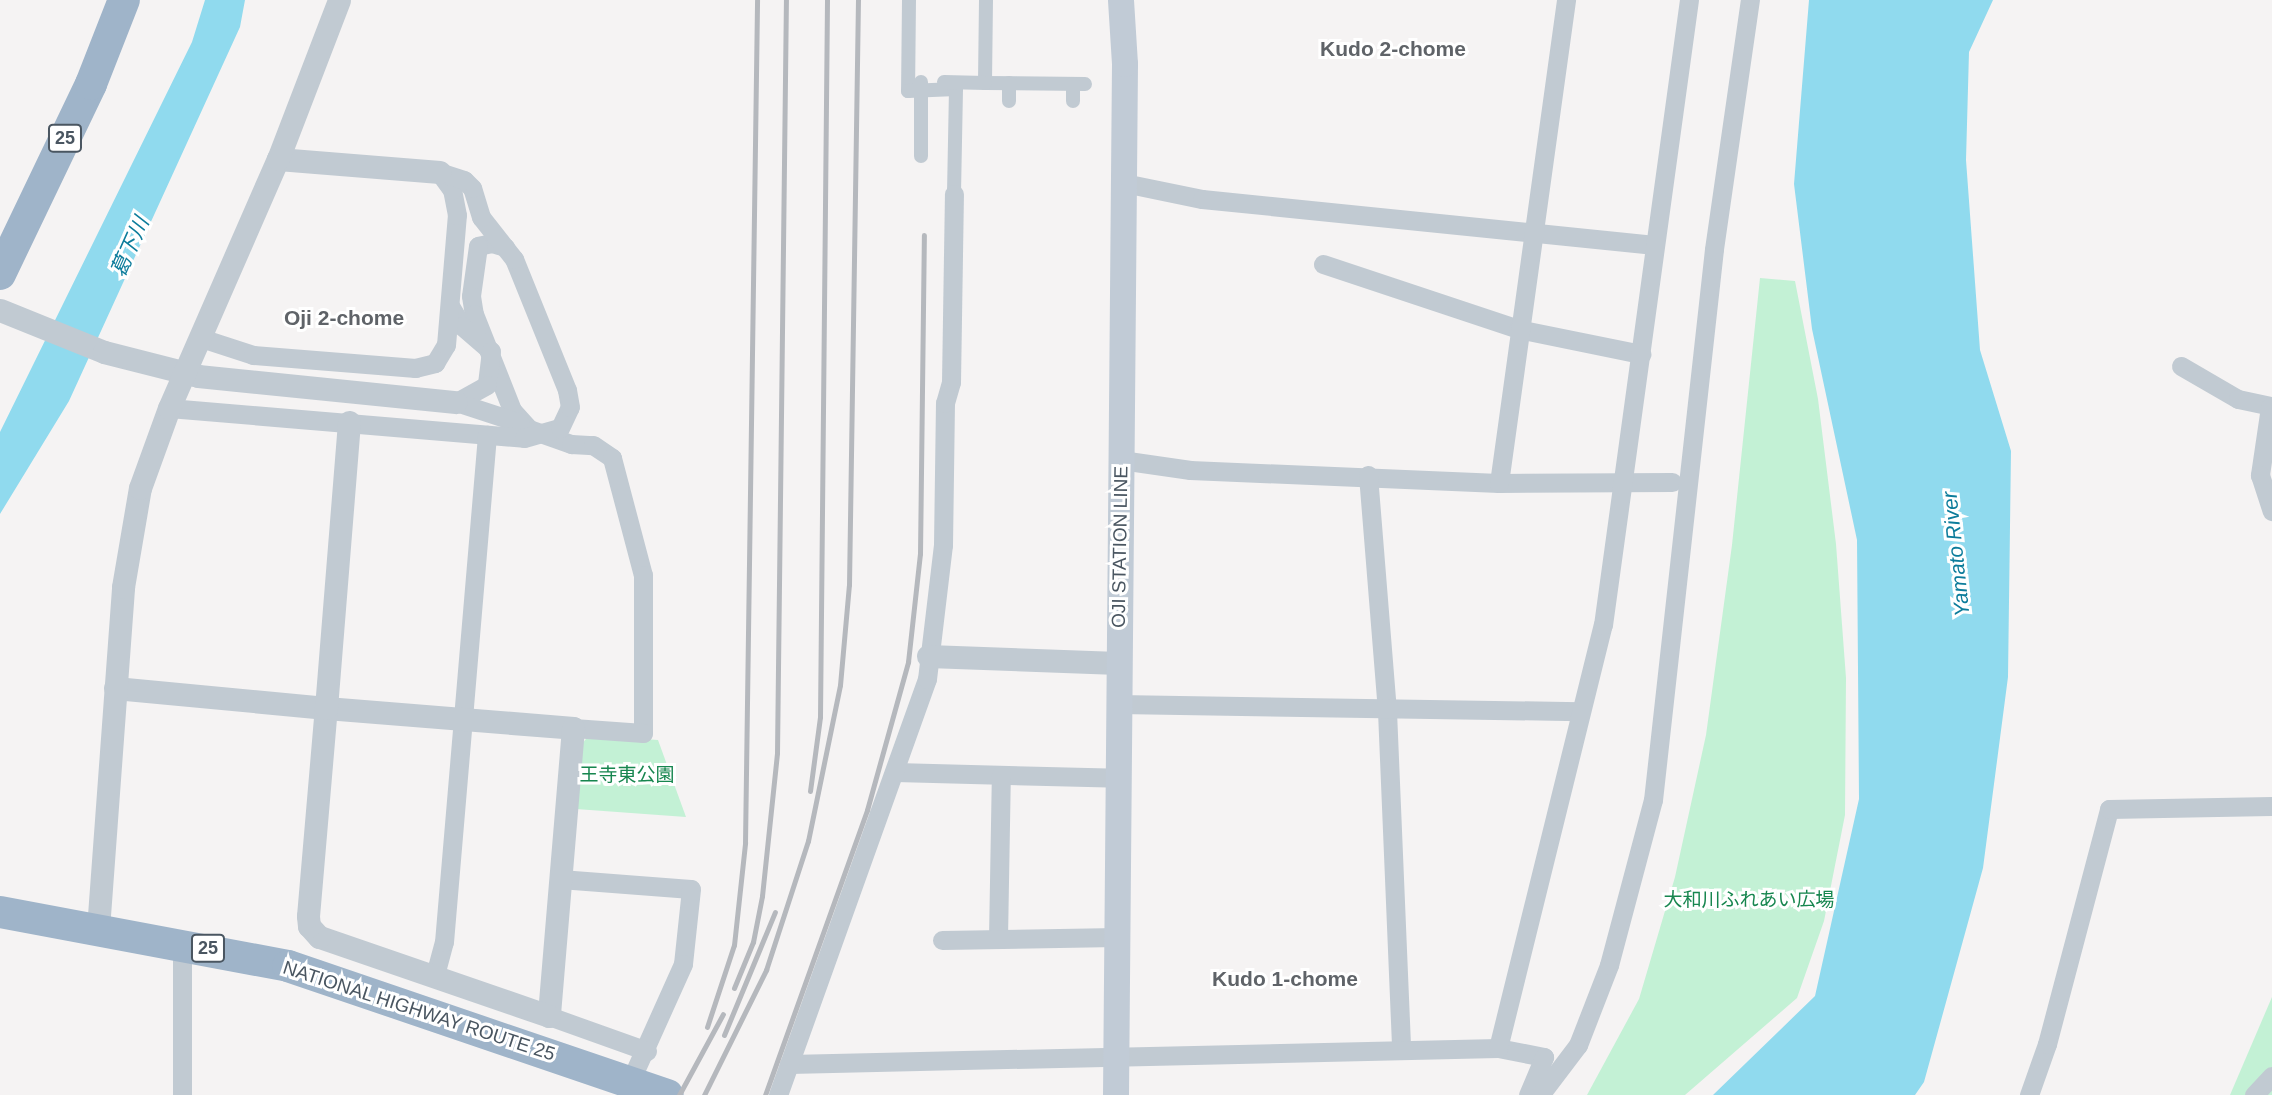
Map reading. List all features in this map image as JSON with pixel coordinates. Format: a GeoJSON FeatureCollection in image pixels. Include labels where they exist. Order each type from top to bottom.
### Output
{"type":"FeatureCollection","features":[{"type":"Feature","properties":{"kind":"highway","name":"25"},"geometry":{"type":"LineString","coordinates":[[0,274],[91,84],[124,0]]}},
{"type":"Feature","properties":{"kind":"highway","name":"NATIONAL HIGHWAY ROUTE 25"},"geometry":{"type":"LineString","coordinates":[[0,912],[182,943],[288,966],[411,1005],[668,1095]]}},
{"type":"Feature","properties":{"kind":"main road","name":"OJI STATION LINE"},"geometry":{"type":"LineString","coordinates":[[1116,1095],[1124,183],[1122,0]]}},
{"type":"Feature","properties":{"kind":"street"},"geometry":{"type":"LineString","coordinates":[[98,929],[115,688],[131,530],[140,488],[169,408],[278,159],[339,0]]}},
{"type":"Feature","properties":{"kind":"street"},"geometry":{"type":"LineString","coordinates":[[778,1095],[924,689],[943,545],[956,89],[908,91],[909,0]]}},
{"type":"Feature","properties":{"kind":"street"},"geometry":{"type":"LineString","coordinates":[[985,83],[986,0]]}},
{"type":"Feature","properties":{"kind":"street"},"geometry":{"type":"LineString","coordinates":[[1499,484],[1518,329],[1566,0]]}},
{"type":"Feature","properties":{"kind":"street"},"geometry":{"type":"LineString","coordinates":[[1498,1048],[1603,625],[1689,0]]}},
{"type":"Feature","properties":{"kind":"street"},"geometry":{"type":"LineString","coordinates":[[1540,1095],[1578,1045],[1609,965],[1653,800],[1714,249],[1749,0]]}},
{"type":"Feature","properties":{"kind":"street"},"geometry":{"type":"LineString","coordinates":[[921,156],[921,82],[1079,84],[1073,101]]}},
{"type":"Feature","properties":{"kind":"street"},"geometry":{"type":"LineString","coordinates":[[1009,83],[1009,101]]}},
{"type":"Feature","properties":{"kind":"street"},"geometry":{"type":"LineString","coordinates":[[169,408],[524,438],[548,433],[567,420],[567,390],[520,271],[505,247],[489,229],[464,180],[439,173],[278,159]]}},
{"type":"Feature","properties":{"kind":"street"},"geometry":{"type":"LineString","coordinates":[[201,338],[253,355],[426,368],[435,363],[446,345],[456,202],[439,173]]}},
{"type":"Feature","properties":{"kind":"street"},"geometry":{"type":"LineString","coordinates":[[1124,183],[1202,199],[1532,236],[1655,245]]}},
{"type":"Feature","properties":{"kind":"street"},"geometry":{"type":"LineString","coordinates":[[455,246],[466,230],[489,229]]}},
{"type":"Feature","properties":{"kind":"street"},"geometry":{"type":"LineString","coordinates":[[505,247],[483,243],[473,257],[474,313],[520,423]]}},
{"type":"Feature","properties":{"kind":"street"},"geometry":{"type":"LineString","coordinates":[[1323,264],[1518,329],[1641,354]]}},
{"type":"Feature","properties":{"kind":"street"},"geometry":{"type":"LineString","coordinates":[[450,306],[462,326],[491,351]]}},
{"type":"Feature","properties":{"kind":"street"},"geometry":{"type":"LineString","coordinates":[[0,310],[104,352],[198,376],[456,402],[548,433],[559,441],[603,449],[612,458],[643,575],[643,733],[115,688]]}},
{"type":"Feature","properties":{"kind":"street"},"geometry":{"type":"LineString","coordinates":[[456,402],[487,385],[491,351]]}},
{"type":"Feature","properties":{"kind":"street"},"geometry":{"type":"LineString","coordinates":[[2180,366],[2238,399],[2271,406],[2260,475],[2272,511]]}},
{"type":"Feature","properties":{"kind":"street"},"geometry":{"type":"LineString","coordinates":[[349,422],[309,926],[319,937],[435,975],[646,1051]]}},
{"type":"Feature","properties":{"kind":"street"},"geometry":{"type":"LineString","coordinates":[[435,975],[444,942],[487,435]]}},
{"type":"Feature","properties":{"kind":"street"},"geometry":{"type":"LineString","coordinates":[[1121,460],[1190,470],[1368,475],[1499,484],[1672,482]]}},
{"type":"Feature","properties":{"kind":"street"},"geometry":{"type":"LineString","coordinates":[[1368,475],[1387,711],[1401,1050]]}},
{"type":"Feature","properties":{"kind":"street"},"geometry":{"type":"LineString","coordinates":[[928,656],[1118,663]]}},
{"type":"Feature","properties":{"kind":"street"},"geometry":{"type":"LineString","coordinates":[[1118,704],[1387,711],[1580,711]]}},
{"type":"Feature","properties":{"kind":"street"},"geometry":{"type":"LineString","coordinates":[[549,1016],[573,729]]}},
{"type":"Feature","properties":{"kind":"street"},"geometry":{"type":"LineString","coordinates":[[895,772],[1118,778]]}},
{"type":"Feature","properties":{"kind":"street"},"geometry":{"type":"LineString","coordinates":[[998,939],[1001,775]]}},
{"type":"Feature","properties":{"kind":"street"},"geometry":{"type":"LineString","coordinates":[[2029,1095],[2047,1044],[2109,809],[2272,806]]}},
{"type":"Feature","properties":{"kind":"street"},"geometry":{"type":"LineString","coordinates":[[560,879],[691,889],[686,951],[646,1051],[624,1095]]}},
{"type":"Feature","properties":{"kind":"street"},"geometry":{"type":"LineString","coordinates":[[943,940],[1117,937]]}},
{"type":"Feature","properties":{"kind":"street"},"geometry":{"type":"LineString","coordinates":[[182,943],[182,1095]]}},
{"type":"Feature","properties":{"kind":"street"},"geometry":{"type":"LineString","coordinates":[[789,1064],[1498,1048],[1544,1057],[1528,1095]]}},
{"type":"Feature","properties":{"kind":"street"},"geometry":{"type":"LineString","coordinates":[[2254,1095],[2272,1076]]}},
{"type":"Feature","properties":{"kind":"green space","name":"大和川ふれあい広場"},"geometry":{"type":"Polygon","coordinates":[[[1760,278],[1795,281],[1818,399],[1836,544],[1846,678],[1845,815],[1824,921],[1797,998],[1685,1095],[1587,1095],[1639,999],[1675,877],[1706,735],[1732,545],[1760,278]]]}},
{"type":"Feature","properties":{"kind":"green space","name":"王寺東公園"},"geometry":{"type":"Polygon","coordinates":[[[589,735],[658,740],[686,817],[576,809],[582,744],[589,735]]]}},
{"type":"Feature","properties":{"kind":"green space"},"geometry":{"type":"Polygon","coordinates":[[[2272,997],[2272,1095],[2230,1095],[2272,997]]]}},
{"type":"Feature","properties":{"kind":"water","name":"葛下川"},"geometry":{"type":"Polygon","coordinates":[[[205,0],[245,0],[240,27],[69,401],[0,514],[0,432],[192,42],[205,0]]]}},
{"type":"Feature","properties":{"kind":"water","name":"Yamato River"},"geometry":{"type":"Polygon","coordinates":[[[1809,0],[1993,0],[1969,52],[1966,160],[1980,350],[2011,451],[2008,677],[1983,868],[1924,1082],[1915,1095],[1713,1095],[1815,996],[1859,799],[1857,540],[1812,329],[1794,184],[1809,0]]]}},
{"type":"Feature","properties":{"kind":"railway"},"geometry":{"type":"LineString","coordinates":[[707,1027],[734,945],[745,843],[757,0]]}},
{"type":"Feature","properties":{"kind":"railway"},"geometry":{"type":"LineString","coordinates":[[734,988],[753,942],[762,896],[777,753],[786,0]]}},
{"type":"Feature","properties":{"kind":"railway"},"geometry":{"type":"LineString","coordinates":[[810,791],[820,717],[827,0]]}},
{"type":"Feature","properties":{"kind":"railway"},"geometry":{"type":"LineString","coordinates":[[704,1095],[766,970],[808,841],[840,685],[849,585],[858,0]]}},
{"type":"Feature","properties":{"kind":"railway"},"geometry":{"type":"LineString","coordinates":[[765,1095],[867,810],[908,662],[920,554],[924,235]]}},
{"type":"Feature","properties":{"kind":"railway"},"geometry":{"type":"LineString","coordinates":[[724,1035],[775,912]]}},
{"type":"Feature","properties":{"kind":"railway"},"geometry":{"type":"LineString","coordinates":[[679,1095],[723,1014]]}},
{"type":"Feature","properties":{"kind":"district","name":"Kudo 2-chome"},"geometry":{"type":"Point","coordinates":[1393,49]}},
{"type":"Feature","properties":{"kind":"district","name":"Oji 2-chome"},"geometry":{"type":"Point","coordinates":[344,318]}},
{"type":"Feature","properties":{"kind":"district","name":"Kudo 1-chome"},"geometry":{"type":"Point","coordinates":[1285,979]}}]}
